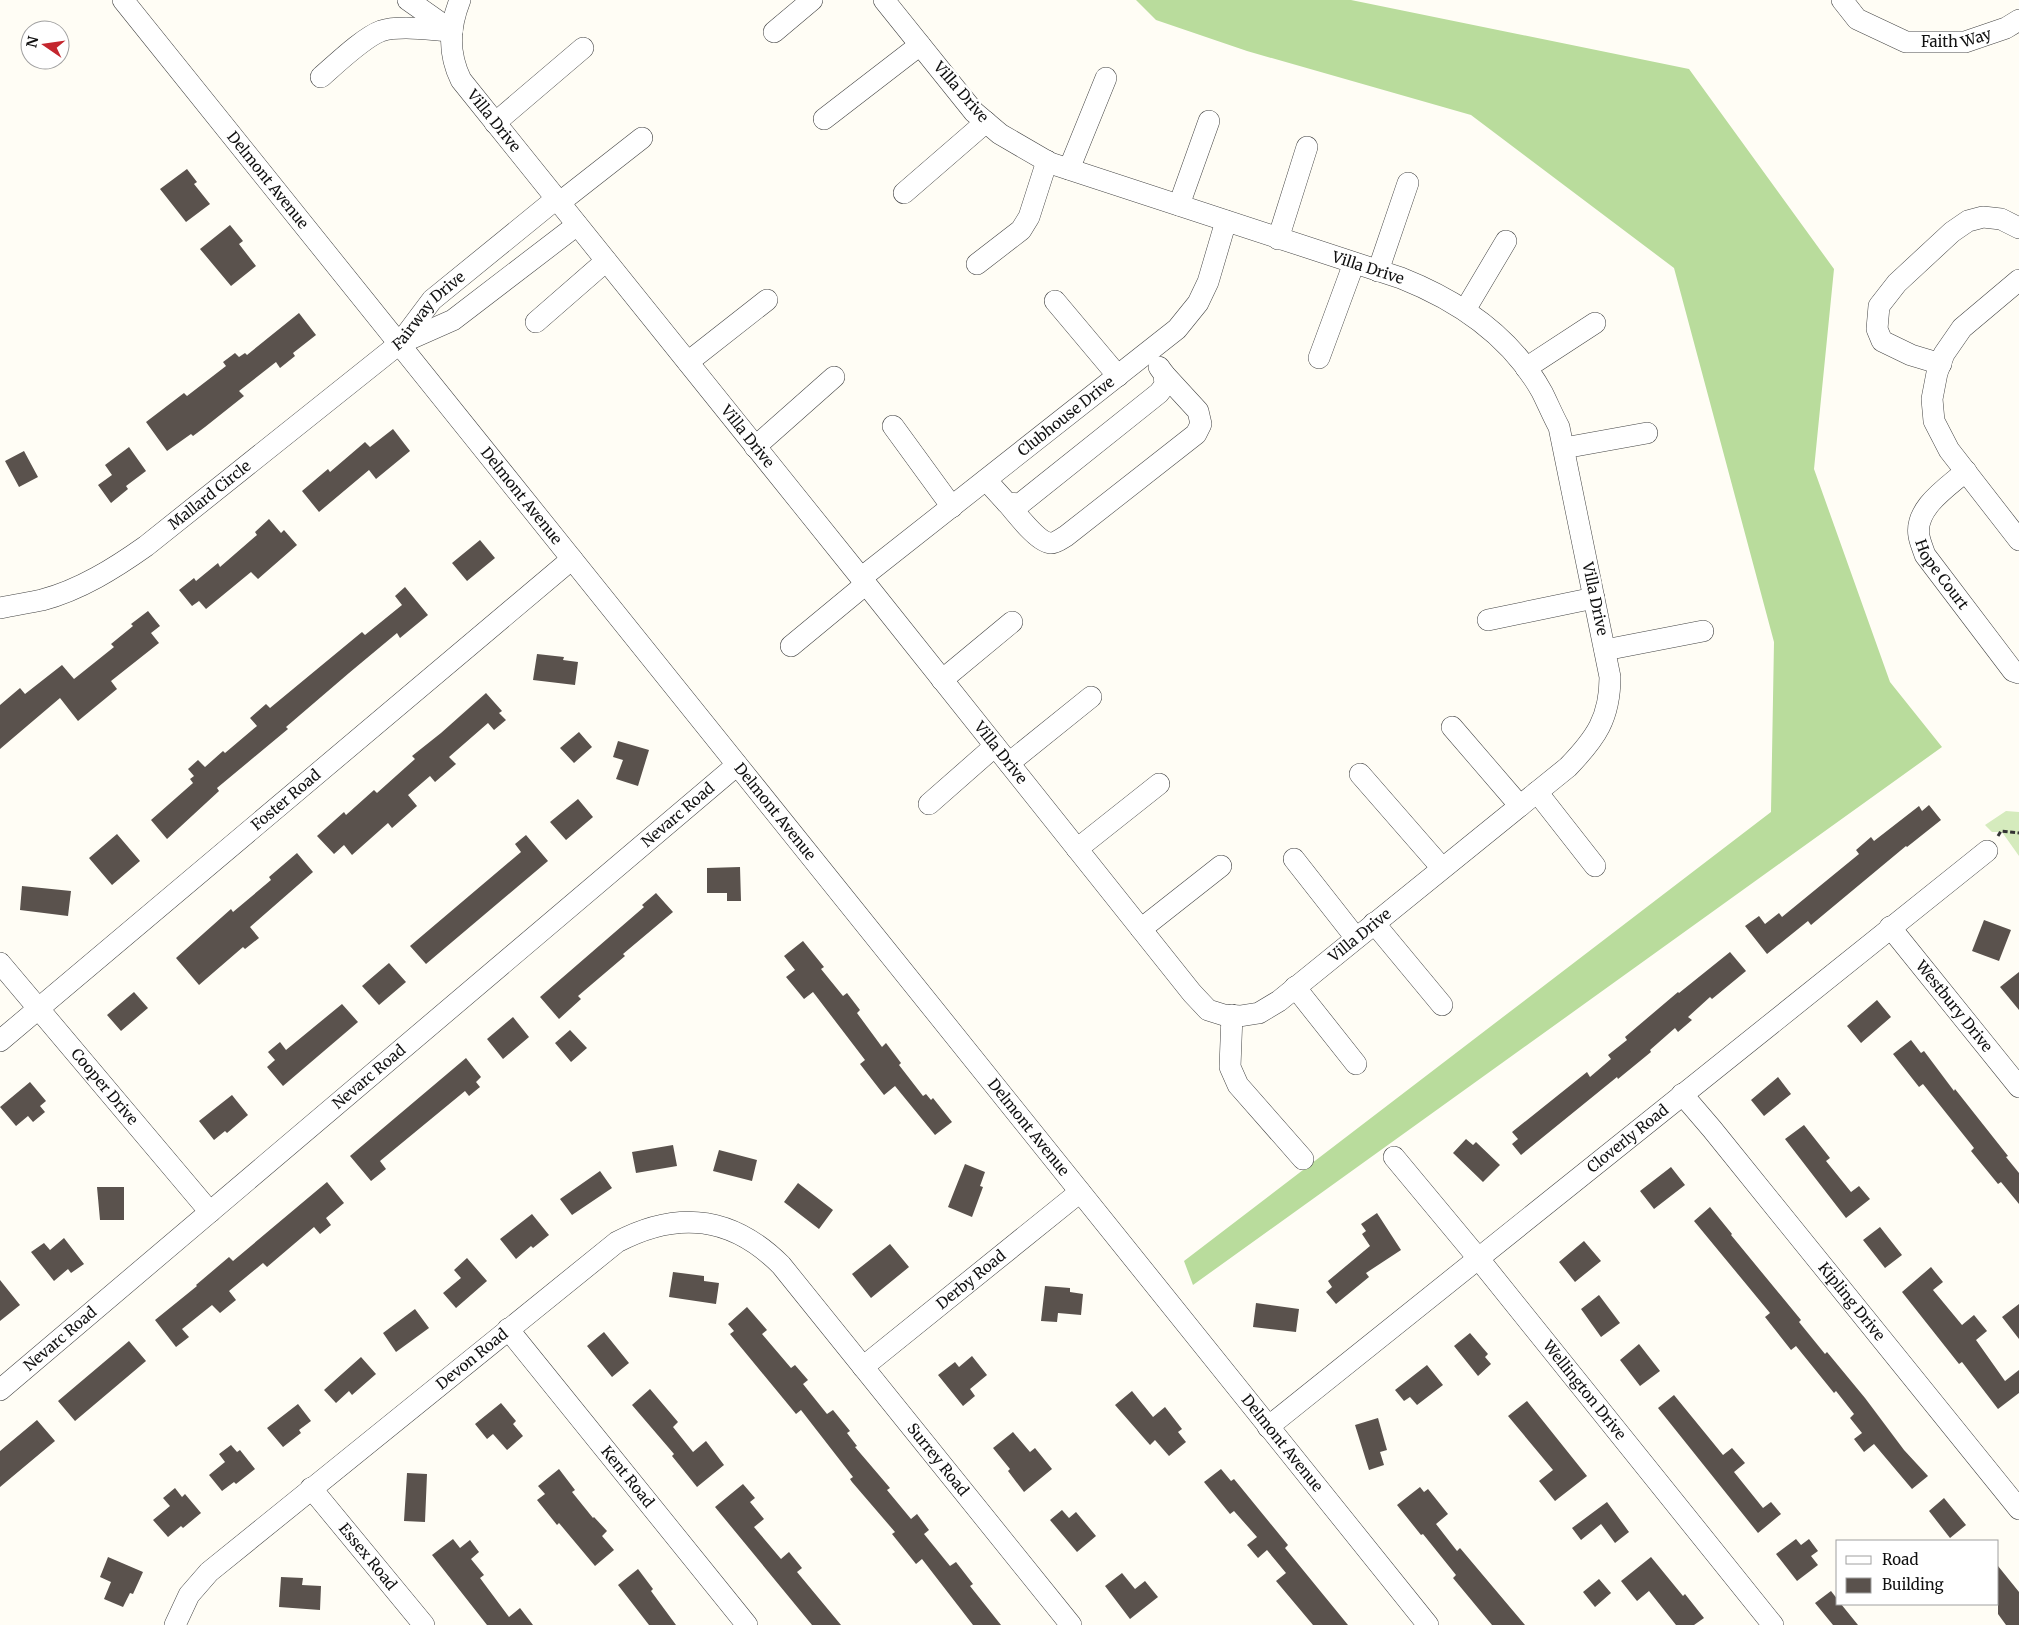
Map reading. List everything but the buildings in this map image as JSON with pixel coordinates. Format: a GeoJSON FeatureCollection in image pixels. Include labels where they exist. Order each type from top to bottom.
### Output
{"type":"FeatureCollection","features":[{"type":"Feature","properties":{"kind":"street","name":"Delmont Avenue"},"geometry":{"type":"LineString","coordinates":[[123,0],[1428,1625]]}},
{"type":"Feature","properties":{"kind":"street"},"geometry":{"type":"LineString","coordinates":[[408,0],[452,31]]}},
{"type":"Feature","properties":{"kind":"street","name":"Villa Drive"},"geometry":{"type":"LineString","coordinates":[[460,0],[454,14],[452,31],[453,63],[461,80],[1192,993],[1208,1010],[1240,1016],[1259,1013],[1278,1001],[1568,767],[1592,740],[1601,726],[1610,696],[1610,677],[1564,448],[1558,427],[1542,393],[1509,346],[1479,319],[1432,291],[1378,271],[1069,169],[1047,161],[1015,144],[974,112],[884,0]]}},
{"type":"Feature","properties":{"kind":"street"},"geometry":{"type":"LineString","coordinates":[[774,32],[812,0]]}},
{"type":"Feature","properties":{"kind":"street","name":"Faith Way"},"geometry":{"type":"LineString","coordinates":[[1842,0],[1857,19],[1906,42],[1965,42],[2006,28],[2019,20]]}},
{"type":"Feature","properties":{"kind":"street"},"geometry":{"type":"LineString","coordinates":[[321,76],[379,32],[392,29],[452,31]]}},
{"type":"Feature","properties":{"kind":"street"},"geometry":{"type":"LineString","coordinates":[[824,119],[920,45]]}},
{"type":"Feature","properties":{"kind":"street"},"geometry":{"type":"LineString","coordinates":[[495,123],[583,48]]}},
{"type":"Feature","properties":{"kind":"street"},"geometry":{"type":"LineString","coordinates":[[1069,169],[1106,78]]}},
{"type":"Feature","properties":{"kind":"street"},"geometry":{"type":"LineString","coordinates":[[904,193],[986,122]]}},
{"type":"Feature","properties":{"kind":"street"},"geometry":{"type":"LineString","coordinates":[[1179,205],[1208,122]]}},
{"type":"Feature","properties":{"kind":"street","name":"Fairway Drive"},"geometry":{"type":"LineString","coordinates":[[399,344],[432,300],[642,138]]}},
{"type":"Feature","properties":{"kind":"street"},"geometry":{"type":"LineString","coordinates":[[1278,239],[1307,146]]}},
{"type":"Feature","properties":{"kind":"street"},"geometry":{"type":"LineString","coordinates":[[977,264],[1021,230],[1029,217],[1047,161]]}},
{"type":"Feature","properties":{"kind":"street"},"geometry":{"type":"LineString","coordinates":[[1378,271],[1408,183]]}},
{"type":"Feature","properties":{"kind":"street"},"geometry":{"type":"LineString","coordinates":[[1941,364],[1889,346],[1882,341],[1876,329],[1879,306],[1897,283],[1952,232],[1968,221],[1983,217],[2001,219],[2019,228]]}},
{"type":"Feature","properties":{"kind":"street","name":"Clubhouse Drive"},"geometry":{"type":"LineString","coordinates":[[790,646],[952,507],[1177,329],[1198,303],[1208,282],[1226,221]]}},
{"type":"Feature","properties":{"kind":"street","name":"Fairway Drive"},"geometry":{"type":"LineString","coordinates":[[399,344],[453,320],[577,225]]}},
{"type":"Feature","properties":{"kind":"street"},"geometry":{"type":"LineString","coordinates":[[1465,310],[1506,241]]}},
{"type":"Feature","properties":{"kind":"street"},"geometry":{"type":"LineString","coordinates":[[536,322],[606,261]]}},
{"type":"Feature","properties":{"kind":"street"},"geometry":{"type":"LineString","coordinates":[[1319,358],[1354,263]]}},
{"type":"Feature","properties":{"kind":"street"},"geometry":{"type":"LineString","coordinates":[[2019,280],[1962,328],[1944,354],[1937,373],[1932,399],[1934,421],[1949,450],[2019,540]]}},
{"type":"Feature","properties":{"kind":"street"},"geometry":{"type":"LineString","coordinates":[[688,362],[767,300]]}},
{"type":"Feature","properties":{"kind":"street"},"geometry":{"type":"LineString","coordinates":[[1055,301],[1118,376]]}},
{"type":"Feature","properties":{"kind":"street"},"geometry":{"type":"LineString","coordinates":[[1526,368],[1595,323]]}},
{"type":"Feature","properties":{"kind":"street","name":"Mallard Circle"},"geometry":{"type":"LineString","coordinates":[[0,608],[43,600],[62,593],[106,573],[126,560],[399,344]]}},
{"type":"Feature","properties":{"kind":"street"},"geometry":{"type":"LineString","coordinates":[[986,480],[1038,536],[1046,542],[1053,543],[1066,536],[1196,434],[1202,424],[1198,412],[1164,374],[1149,351]]}},
{"type":"Feature","properties":{"kind":"street"},"geometry":{"type":"LineString","coordinates":[[1007,503],[1020,504],[1159,393],[1165,386],[1164,374]]}},
{"type":"Feature","properties":{"kind":"street"},"geometry":{"type":"LineString","coordinates":[[755,447],[834,377]]}},
{"type":"Feature","properties":{"kind":"street"},"geometry":{"type":"LineString","coordinates":[[893,426],[952,507]]}},
{"type":"Feature","properties":{"kind":"street"},"geometry":{"type":"LineString","coordinates":[[1564,448],[1647,433]]}},
{"type":"Feature","properties":{"kind":"street","name":"Hope Court"},"geometry":{"type":"LineString","coordinates":[[1966,472],[1930,503],[1921,518],[1918,534],[1925,555],[2013,671],[2019,673]]}},
{"type":"Feature","properties":{"kind":"street","name":"Foster Road"},"geometry":{"type":"LineString","coordinates":[[0,1041],[572,559]]}},
{"type":"Feature","properties":{"kind":"street"},"geometry":{"type":"LineString","coordinates":[[1488,620],[1594,598]]}},
{"type":"Feature","properties":{"kind":"street"},"geometry":{"type":"LineString","coordinates":[[942,680],[1012,622]]}},
{"type":"Feature","properties":{"kind":"street"},"geometry":{"type":"LineString","coordinates":[[1605,650],[1703,631]]}},
{"type":"Feature","properties":{"kind":"street"},"geometry":{"type":"LineString","coordinates":[[1009,763],[1091,697]]}},
{"type":"Feature","properties":{"kind":"street"},"geometry":{"type":"LineString","coordinates":[[1452,727],[1520,806]]}},
{"type":"Feature","properties":{"kind":"street"},"geometry":{"type":"LineString","coordinates":[[929,804],[995,746]]}},
{"type":"Feature","properties":{"kind":"street","name":"Nevarc Road"},"geometry":{"type":"LineString","coordinates":[[0,1390],[737,765]]}},
{"type":"Feature","properties":{"kind":"street"},"geometry":{"type":"LineString","coordinates":[[1360,774],[1442,868]]}},
{"type":"Feature","properties":{"kind":"street"},"geometry":{"type":"LineString","coordinates":[[1078,849],[1159,784]]}},
{"type":"Feature","properties":{"kind":"street"},"geometry":{"type":"LineString","coordinates":[[1537,792],[1595,866]]}},
{"type":"Feature","properties":{"kind":"street","name":"Cloverly Road"},"geometry":{"type":"LineString","coordinates":[[1268,1427],[1987,851]]}},
{"type":"Feature","properties":{"kind":"street"},"geometry":{"type":"LineString","coordinates":[[1294,859],[1356,938]]}},
{"type":"Feature","properties":{"kind":"street"},"geometry":{"type":"LineString","coordinates":[[1141,928],[1221,866]]}},
{"type":"Feature","properties":{"kind":"street"},"geometry":{"type":"LineString","coordinates":[[1374,923],[1442,1005]]}},
{"type":"Feature","properties":{"kind":"street","name":"Westbury Drive"},"geometry":{"type":"LineString","coordinates":[[1890,927],[2019,1087]]}},
{"type":"Feature","properties":{"kind":"street","name":"Cooper Drive"},"geometry":{"type":"LineString","coordinates":[[0,963],[210,1212]]}},
{"type":"Feature","properties":{"kind":"street"},"geometry":{"type":"LineString","coordinates":[[1295,987],[1356,1064]]}},
{"type":"Feature","properties":{"kind":"street"},"geometry":{"type":"LineString","coordinates":[[1232,1015],[1230,1067],[1238,1085],[1303,1159]]}},
{"type":"Feature","properties":{"kind":"street","name":"Kipling Drive"},"geometry":{"type":"LineString","coordinates":[[1682,1094],[2019,1509]]}},
{"type":"Feature","properties":{"kind":"street","name":"Wellington Drive"},"geometry":{"type":"LineString","coordinates":[[1394,1157],[1478,1258],[1773,1625]]}},
{"type":"Feature","properties":{"kind":"street","name":"Derby Road"},"geometry":{"type":"LineString","coordinates":[[863,1367],[1080,1192]]}},
{"type":"Feature","properties":{"kind":"street","name":"Devon Road"},"geometry":{"type":"LineString","coordinates":[[175,1625],[189,1595],[209,1572],[617,1242],[639,1230],[664,1223],[681,1222],[706,1223],[727,1228],[750,1239],[769,1254],[804,1294]]}},
{"type":"Feature","properties":{"kind":"street","name":"Surrey Road"},"geometry":{"type":"LineString","coordinates":[[804,1294],[1071,1625]]}},
{"type":"Feature","properties":{"kind":"street","name":"Kent Road"},"geometry":{"type":"LineString","coordinates":[[508,1329],[747,1625]]}},
{"type":"Feature","properties":{"kind":"street","name":"Essex Road"},"geometry":{"type":"LineString","coordinates":[[311,1488],[424,1625]]}},
{"type":"Feature","properties":{"kind":"green space"},"geometry":{"type":"Polygon","coordinates":[[[1136,0],[1351,0],[1689,69],[1834,269],[1814,469],[1890,682],[1942,747],[1193,1285],[1184,1261],[1771,812],[1774,642],[1674,268],[1471,115],[1247,51],[1156,20],[1136,0]]]}},
{"type":"Feature","properties":{"kind":"green space"},"geometry":{"type":"Polygon","coordinates":[[[2006,811],[2019,812],[2019,856],[2002,832],[1992,832],[1985,825],[2006,811]]]}}]}
